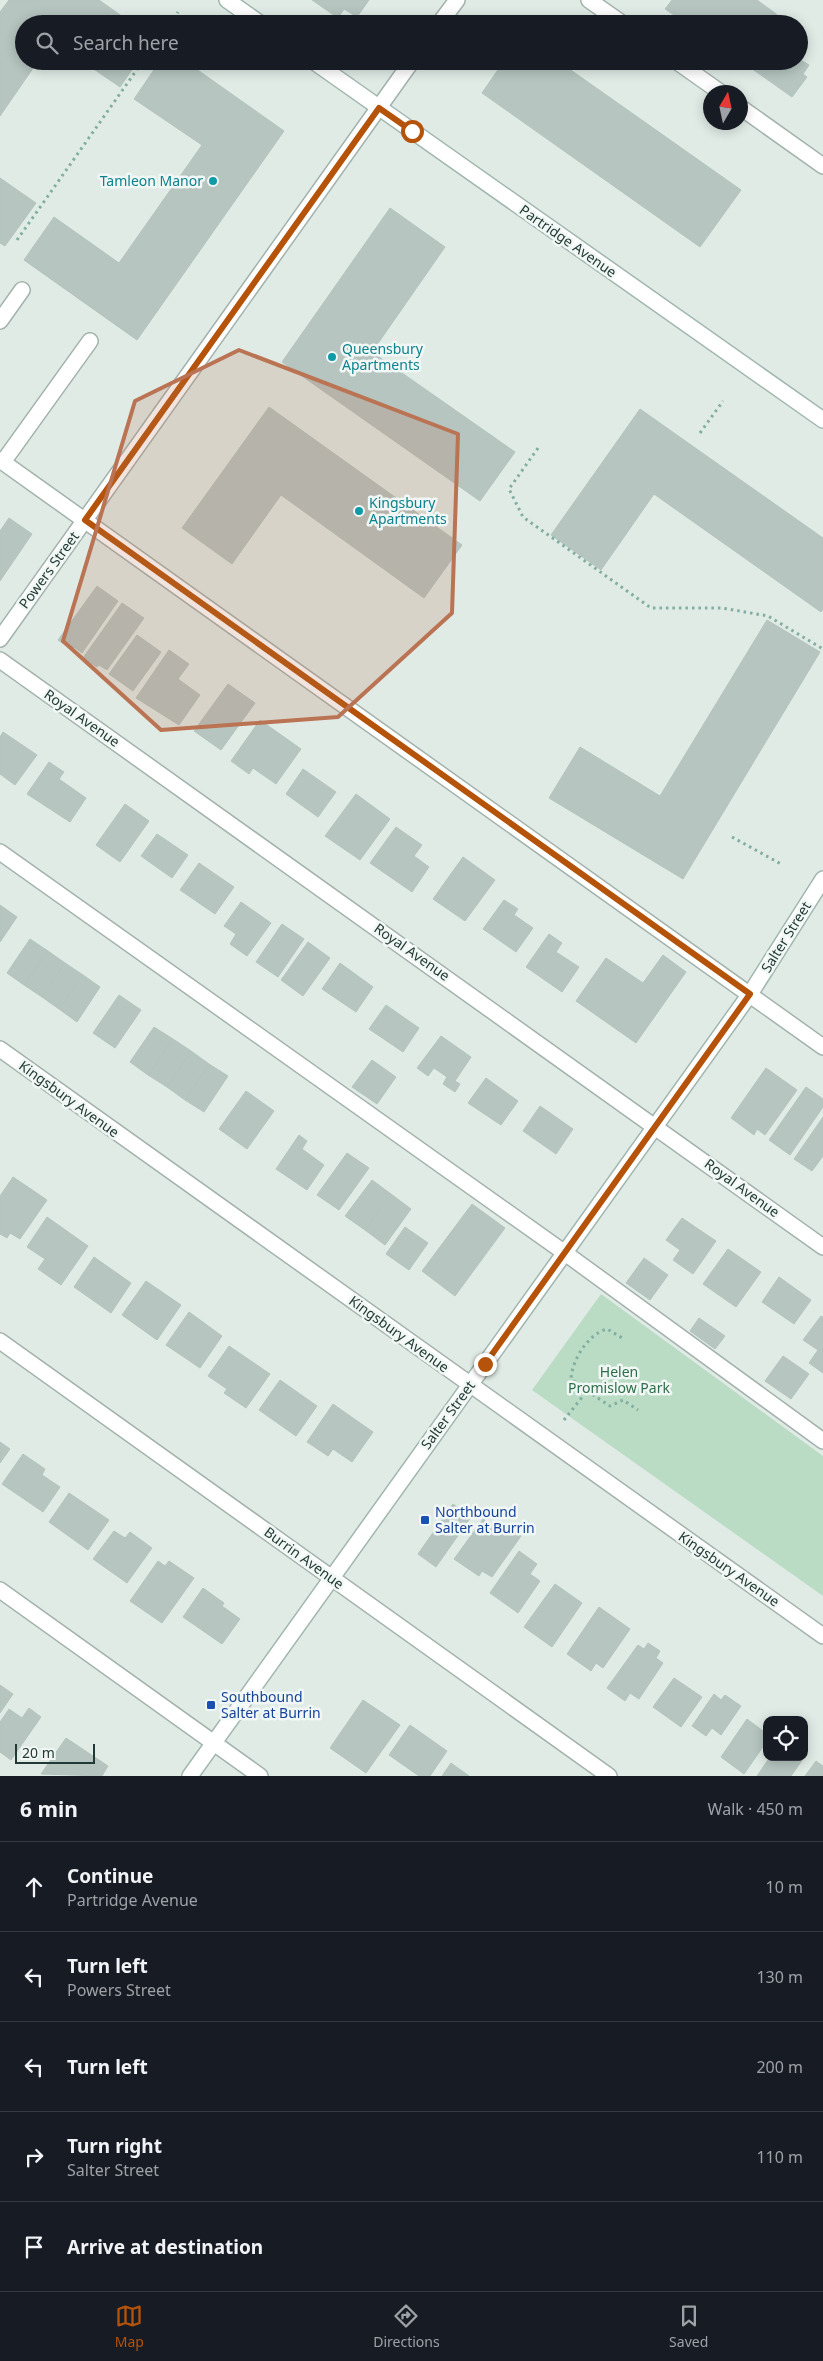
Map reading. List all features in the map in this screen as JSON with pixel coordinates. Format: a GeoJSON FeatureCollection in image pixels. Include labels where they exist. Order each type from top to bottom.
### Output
{"type":"FeatureCollection","features":[{"type":"Feature","properties":{"kind":"street"},"geometry":{"type":"LineString","coordinates":[[228,0],[249,15]]}},
{"type":"Feature","properties":{"kind":"street"},"geometry":{"type":"LineString","coordinates":[[445,15],[456,0]]}},
{"type":"Feature","properties":{"kind":"street"},"geometry":{"type":"LineString","coordinates":[[589,0],[610,15]]}},
{"type":"Feature","properties":{"kind":"street","name":"Partridge Avenue"},"geometry":{"type":"LineString","coordinates":[[326,70],[823,420]]}},
{"type":"Feature","properties":{"kind":"street","name":"Powers Street"},"geometry":{"type":"LineString","coordinates":[[0,639],[406,70]]}},
{"type":"Feature","properties":{"kind":"street"},"geometry":{"type":"LineString","coordinates":[[689,70],[710,85]]}},
{"type":"Feature","properties":{"kind":"street"},"geometry":{"type":"LineString","coordinates":[[748,113],[823,166]]}},
{"type":"Feature","properties":{"kind":"street"},"geometry":{"type":"LineString","coordinates":[[0,321],[22,290]]}},
{"type":"Feature","properties":{"kind":"street"},"geometry":{"type":"LineString","coordinates":[[90,341],[2,461],[823,1047]]}},
{"type":"Feature","properties":{"kind":"street","name":"Royal Avenue"},"geometry":{"type":"LineString","coordinates":[[0,660],[656,1126],[823,1247]]}},
{"type":"Feature","properties":{"kind":"street"},"geometry":{"type":"LineString","coordinates":[[0,852],[564,1253],[823,1441]]}},
{"type":"Feature","properties":{"kind":"street","name":"Salter Street"},"geometry":{"type":"LineString","coordinates":[[190,1776],[750,994],[823,879]]}},
{"type":"Feature","properties":{"kind":"street","name":"Kingsbury Avenue"},"geometry":{"type":"LineString","coordinates":[[0,1049],[823,1636]]}},
{"type":"Feature","properties":{"kind":"street","name":"Burrin Avenue"},"geometry":{"type":"LineString","coordinates":[[0,1341],[609,1776]]}},
{"type":"Feature","properties":{"kind":"street"},"geometry":{"type":"LineString","coordinates":[[0,1590],[260,1776]]}},
{"type":"Feature","properties":{"kind":"path"},"geometry":{"type":"LineString","coordinates":[[17,240],[137,70]]}},
{"type":"Feature","properties":{"kind":"path"},"geometry":{"type":"LineString","coordinates":[[700,433],[723,401]]}},
{"type":"Feature","properties":{"kind":"path"},"geometry":{"type":"LineString","coordinates":[[538,448],[509,489],[523,517],[651,608],[722,608],[759,613],[768,616],[823,649]]}},
{"type":"Feature","properties":{"kind":"path"},"geometry":{"type":"LineString","coordinates":[[732,838],[781,864]]}},
{"type":"Feature","properties":{"kind":"path"},"geometry":{"type":"LineString","coordinates":[[624,1339],[607,1329],[596,1332],[572,1365],[571,1379],[610,1406],[623,1400],[638,1410]]}},
{"type":"Feature","properties":{"kind":"path"},"geometry":{"type":"LineString","coordinates":[[564,1420],[587,1391]]}},
{"type":"Feature","properties":{"kind":"highlighted area"},"geometry":{"type":"Polygon","coordinates":[[[239,350],[458,434],[452,613],[338,717],[161,730],[63,641],[135,401],[239,350]]]}},
{"type":"Feature","properties":{"kind":"green space","name":"Helen Promislow Park"},"geometry":{"type":"Polygon","coordinates":[[[601,1294],[823,1456],[823,1596],[532,1390],[601,1294]]]}},
{"type":"Feature","properties":{"kind":"building"},"geometry":{"type":"Polygon","coordinates":[[[9,0],[99,0],[120,15],[15,15],[15,70],[32,70],[0,116],[0,12],[9,0]]]}},
{"type":"Feature","properties":{"kind":"building"},"geometry":{"type":"Polygon","coordinates":[[[312,0],[369,0],[358,15],[354,15],[344,9],[340,15],[334,15],[312,0]]]}},
{"type":"Feature","properties":{"kind":"building"},"geometry":{"type":"Polygon","coordinates":[[[672,0],[757,0],[778,15],[674,15],[665,9],[672,0]]]}},
{"type":"Feature","properties":{"kind":"building"},"geometry":{"type":"Polygon","coordinates":[[[95,70],[132,70],[120,87],[95,70]]]}},
{"type":"Feature","properties":{"kind":"building","name":"Tamleon Manor"},"geometry":{"type":"Polygon","coordinates":[[[154,70],[198,70],[284,131],[137,340],[24,260],[54,217],[119,263],[202,145],[134,99],[154,70]]]}},
{"type":"Feature","properties":{"kind":"building"},"geometry":{"type":"Polygon","coordinates":[[[498,70],[571,70],[741,190],[700,247],[482,93],[498,70]]]}},
{"type":"Feature","properties":{"kind":"building"},"geometry":{"type":"Polygon","coordinates":[[[754,70],[806,70],[803,74],[807,77],[792,97],[754,70]]]}},
{"type":"Feature","properties":{"kind":"building"},"geometry":{"type":"Polygon","coordinates":[[[0,178],[36,203],[5,246],[0,243],[0,178]]]}},
{"type":"Feature","properties":{"kind":"building","name":"Queensbury Apartments"},"geometry":{"type":"Polygon","coordinates":[[[390,208],[445,247],[372,352],[515,452],[480,501],[282,362],[390,208]]]}},
{"type":"Feature","properties":{"kind":"building","name":"Kingsbury Apartments"},"geometry":{"type":"Polygon","coordinates":[[[269,407],[462,545],[424,598],[281,495],[232,564],[182,528],[269,407]]]}},
{"type":"Feature","properties":{"kind":"building"},"geometry":{"type":"Polygon","coordinates":[[[640,409],[823,538],[823,609],[821,612],[654,494],[601,570],[551,535],[640,409]]]}},
{"type":"Feature","properties":{"kind":"building"},"geometry":{"type":"Polygon","coordinates":[[[9,518],[32,534],[0,581],[0,531],[9,518]]]}},
{"type":"Feature","properties":{"kind":"building"},"geometry":{"type":"Polygon","coordinates":[[[97,586],[118,601],[82,653],[74,647],[72,650],[58,640],[97,586]]]}},
{"type":"Feature","properties":{"kind":"building"},"geometry":{"type":"Polygon","coordinates":[[[122,603],[144,618],[107,670],[99,665],[97,667],[83,658],[122,603]]]}},
{"type":"Feature","properties":{"kind":"building"},"geometry":{"type":"Polygon","coordinates":[[[767,620],[820,652],[683,879],[549,798],[580,747],[660,796],[767,620]]]}},
{"type":"Feature","properties":{"kind":"building"},"geometry":{"type":"Polygon","coordinates":[[[137,635],[161,652],[133,691],[109,674],[137,635]]]}},
{"type":"Feature","properties":{"kind":"building"},"geometry":{"type":"Polygon","coordinates":[[[169,650],[189,664],[178,679],[200,695],[179,725],[136,698],[169,650]]]}},
{"type":"Feature","properties":{"kind":"building"},"geometry":{"type":"Polygon","coordinates":[[[228,684],[255,703],[221,750],[194,731],[228,684]]]}},
{"type":"Feature","properties":{"kind":"building"},"geometry":{"type":"Polygon","coordinates":[[[260,720],[301,749],[276,784],[253,768],[249,774],[231,761],[260,720]]]}},
{"type":"Feature","properties":{"kind":"building"},"geometry":{"type":"Polygon","coordinates":[[[3,732],[37,755],[15,785],[0,774],[0,737],[3,732]]]}},
{"type":"Feature","properties":{"kind":"building"},"geometry":{"type":"Polygon","coordinates":[[[49,762],[64,772],[59,779],[86,798],[70,822],[27,794],[49,762]]]}},
{"type":"Feature","properties":{"kind":"building"},"geometry":{"type":"Polygon","coordinates":[[[303,769],[336,792],[318,817],[286,794],[303,769]]]}},
{"type":"Feature","properties":{"kind":"building"},"geometry":{"type":"Polygon","coordinates":[[[356,794],[390,819],[360,860],[325,836],[356,794]]]}},
{"type":"Feature","properties":{"kind":"building"},"geometry":{"type":"Polygon","coordinates":[[[125,804],[149,821],[120,862],[96,845],[125,804]]]}},
{"type":"Feature","properties":{"kind":"building"},"geometry":{"type":"Polygon","coordinates":[[[396,827],[422,845],[414,856],[429,867],[412,892],[370,863],[396,827]]]}},
{"type":"Feature","properties":{"kind":"building"},"geometry":{"type":"Polygon","coordinates":[[[157,834],[188,855],[172,878],[141,856],[157,834]]]}},
{"type":"Feature","properties":{"kind":"building"},"geometry":{"type":"Polygon","coordinates":[[[463,857],[495,880],[465,921],[433,899],[463,857]]]}},
{"type":"Feature","properties":{"kind":"building"},"geometry":{"type":"Polygon","coordinates":[[[199,863],[234,887],[215,914],[180,890],[199,863]]]}},
{"type":"Feature","properties":{"kind":"building"},"geometry":{"type":"Polygon","coordinates":[[[504,900],[518,909],[514,915],[533,928],[516,952],[483,929],[504,900]]]}},
{"type":"Feature","properties":{"kind":"building"},"geometry":{"type":"Polygon","coordinates":[[[241,902],[271,923],[247,956],[230,944],[236,934],[224,926],[241,902]]]}},
{"type":"Feature","properties":{"kind":"building"},"geometry":{"type":"Polygon","coordinates":[[[0,905],[17,917],[0,942],[0,905]]]}},
{"type":"Feature","properties":{"kind":"building"},"geometry":{"type":"Polygon","coordinates":[[[282,924],[304,939],[278,977],[256,962],[282,924]]]}},
{"type":"Feature","properties":{"kind":"building"},"geometry":{"type":"Polygon","coordinates":[[[549,934],[562,943],[556,952],[579,967],[562,992],[526,967],[549,934]]]}},
{"type":"Feature","properties":{"kind":"building"},"geometry":{"type":"Polygon","coordinates":[[[30,939],[48,951],[24,985],[7,973],[30,939]]]}},
{"type":"Feature","properties":{"kind":"building"},"geometry":{"type":"Polygon","coordinates":[[[308,942],[330,958],[303,996],[281,980],[308,942]]]}},
{"type":"Feature","properties":{"kind":"building"},"geometry":{"type":"Polygon","coordinates":[[[48,951],[65,963],[42,997],[24,985],[48,951]]]}},
{"type":"Feature","properties":{"kind":"building"},"geometry":{"type":"Polygon","coordinates":[[[663,955],[686,972],[636,1043],[576,1001],[606,958],[643,983],[663,955]]]}},
{"type":"Feature","properties":{"kind":"building"},"geometry":{"type":"Polygon","coordinates":[[[65,963],[83,975],[59,1009],[42,997],[65,963]]]}},
{"type":"Feature","properties":{"kind":"building"},"geometry":{"type":"Polygon","coordinates":[[[340,963],[373,987],[356,1012],[322,989],[340,963]]]}},
{"type":"Feature","properties":{"kind":"building"},"geometry":{"type":"Polygon","coordinates":[[[83,975],[100,987],[77,1022],[59,1009],[83,975]]]}},
{"type":"Feature","properties":{"kind":"building"},"geometry":{"type":"Polygon","coordinates":[[[119,995],[141,1010],[115,1048],[93,1033],[119,995]]]}},
{"type":"Feature","properties":{"kind":"building"},"geometry":{"type":"Polygon","coordinates":[[[386,1005],[419,1028],[403,1052],[369,1029],[386,1005]]]}},
{"type":"Feature","properties":{"kind":"building"},"geometry":{"type":"Polygon","coordinates":[[[154,1027],[173,1039],[148,1075],[130,1062],[154,1027]]]}},
{"type":"Feature","properties":{"kind":"building"},"geometry":{"type":"Polygon","coordinates":[[[441,1036],[471,1057],[455,1081],[460,1084],[455,1092],[443,1084],[447,1077],[434,1068],[428,1076],[417,1068],[441,1036]]]}},
{"type":"Feature","properties":{"kind":"building"},"geometry":{"type":"Polygon","coordinates":[[[173,1039],[191,1051],[167,1087],[148,1075],[173,1039]]]}},
{"type":"Feature","properties":{"kind":"building"},"geometry":{"type":"Polygon","coordinates":[[[191,1051],[209,1064],[185,1100],[167,1087],[191,1051]]]}},
{"type":"Feature","properties":{"kind":"building"},"geometry":{"type":"Polygon","coordinates":[[[372,1060],[396,1077],[377,1104],[352,1087],[372,1060]]]}},
{"type":"Feature","properties":{"kind":"building"},"geometry":{"type":"Polygon","coordinates":[[[209,1064],[228,1076],[204,1112],[185,1100],[209,1064]]]}},
{"type":"Feature","properties":{"kind":"building"},"geometry":{"type":"Polygon","coordinates":[[[766,1068],[797,1090],[765,1135],[757,1129],[754,1135],[731,1118],[766,1068]]]}},
{"type":"Feature","properties":{"kind":"building"},"geometry":{"type":"Polygon","coordinates":[[[486,1078],[518,1101],[501,1125],[468,1103],[486,1078]]]}},
{"type":"Feature","properties":{"kind":"building"},"geometry":{"type":"Polygon","coordinates":[[[806,1087],[823,1099],[823,1107],[790,1155],[769,1140],[806,1087]]]}},
{"type":"Feature","properties":{"kind":"building"},"geometry":{"type":"Polygon","coordinates":[[[246,1091],[274,1111],[247,1149],[219,1129],[246,1091]]]}},
{"type":"Feature","properties":{"kind":"building"},"geometry":{"type":"Polygon","coordinates":[[[540,1106],[573,1129],[556,1154],[523,1131],[540,1106]]]}},
{"type":"Feature","properties":{"kind":"building"},"geometry":{"type":"Polygon","coordinates":[[[823,1117],[823,1156],[812,1171],[794,1159],[823,1117]]]}},
{"type":"Feature","properties":{"kind":"building"},"geometry":{"type":"Polygon","coordinates":[[[299,1135],[307,1141],[302,1149],[324,1165],[307,1190],[276,1169],[299,1135]]]}},
{"type":"Feature","properties":{"kind":"building"},"geometry":{"type":"Polygon","coordinates":[[[347,1153],[369,1168],[339,1210],[317,1195],[347,1153]]]}},
{"type":"Feature","properties":{"kind":"building"},"geometry":{"type":"Polygon","coordinates":[[[13,1177],[47,1200],[20,1239],[10,1233],[7,1238],[0,1234],[0,1196],[13,1177]]]}},
{"type":"Feature","properties":{"kind":"building"},"geometry":{"type":"Polygon","coordinates":[[[372,1180],[391,1194],[365,1230],[345,1216],[372,1180]]]}},
{"type":"Feature","properties":{"kind":"building"},"geometry":{"type":"Polygon","coordinates":[[[391,1194],[411,1209],[385,1245],[365,1230],[391,1194]]]}},
{"type":"Feature","properties":{"kind":"building"},"geometry":{"type":"Polygon","coordinates":[[[472,1204],[505,1228],[455,1296],[422,1271],[472,1204]]]}},
{"type":"Feature","properties":{"kind":"building"},"geometry":{"type":"Polygon","coordinates":[[[47,1217],[88,1246],[61,1285],[38,1269],[45,1259],[27,1247],[47,1217]]]}},
{"type":"Feature","properties":{"kind":"building"},"geometry":{"type":"Polygon","coordinates":[[[682,1218],[716,1241],[693,1274],[673,1260],[680,1250],[666,1240],[682,1218]]]}},
{"type":"Feature","properties":{"kind":"building"},"geometry":{"type":"Polygon","coordinates":[[[405,1227],[428,1243],[409,1270],[386,1254],[405,1227]]]}},
{"type":"Feature","properties":{"kind":"building"},"geometry":{"type":"Polygon","coordinates":[[[728,1249],[761,1272],[736,1307],[703,1284],[728,1249]]]}},
{"type":"Feature","properties":{"kind":"building"},"geometry":{"type":"Polygon","coordinates":[[[94,1257],[131,1283],[111,1313],[74,1287],[94,1257]]]}},
{"type":"Feature","properties":{"kind":"building"},"geometry":{"type":"Polygon","coordinates":[[[644,1258],[668,1275],[650,1300],[626,1283],[644,1258]]]}},
{"type":"Feature","properties":{"kind":"building"},"geometry":{"type":"Polygon","coordinates":[[[779,1277],[811,1300],[794,1324],[762,1302],[779,1277]]]}},
{"type":"Feature","properties":{"kind":"building"},"geometry":{"type":"Polygon","coordinates":[[[146,1281],[181,1305],[157,1340],[122,1315],[146,1281]]]}},
{"type":"Feature","properties":{"kind":"building"},"geometry":{"type":"Polygon","coordinates":[[[189,1312],[222,1336],[200,1368],[166,1345],[189,1312]]]}},
{"type":"Feature","properties":{"kind":"building"},"geometry":{"type":"Polygon","coordinates":[[[821,1316],[823,1317],[823,1373],[809,1363],[818,1350],[803,1340],[821,1316]]]}},
{"type":"Feature","properties":{"kind":"building"},"geometry":{"type":"Polygon","coordinates":[[[699,1318],[725,1336],[715,1349],[690,1331],[699,1318]]]}},
{"type":"Feature","properties":{"kind":"building"},"geometry":{"type":"Polygon","coordinates":[[[229,1346],[270,1374],[246,1408],[224,1393],[227,1389],[208,1376],[229,1346]]]}},
{"type":"Feature","properties":{"kind":"building"},"geometry":{"type":"Polygon","coordinates":[[[783,1356],[809,1374],[791,1399],[765,1381],[783,1356]]]}},
{"type":"Feature","properties":{"kind":"building"},"geometry":{"type":"Polygon","coordinates":[[[280,1380],[317,1406],[296,1436],[259,1410],[280,1380]]]}},
{"type":"Feature","properties":{"kind":"building"},"geometry":{"type":"Polygon","coordinates":[[[333,1404],[373,1432],[352,1462],[333,1449],[328,1456],[307,1442],[333,1404]]]}},
{"type":"Feature","properties":{"kind":"building"},"geometry":{"type":"Polygon","coordinates":[[[0,1442],[10,1449],[0,1463],[0,1442]]]}},
{"type":"Feature","properties":{"kind":"building"},"geometry":{"type":"Polygon","coordinates":[[[23,1454],[45,1469],[42,1475],[60,1487],[43,1512],[2,1484],[23,1454]]]}},
{"type":"Feature","properties":{"kind":"building"},"geometry":{"type":"Polygon","coordinates":[[[69,1493],[109,1520],[88,1550],[49,1522],[69,1493]]]}},
{"type":"Feature","properties":{"kind":"building"},"geometry":{"type":"Polygon","coordinates":[[[453,1504],[471,1517],[436,1567],[418,1554],[453,1504]]]}},
{"type":"Feature","properties":{"kind":"building"},"geometry":{"type":"Polygon","coordinates":[[[483,1519],[500,1531],[504,1524],[521,1536],[492,1577],[482,1571],[479,1576],[454,1559],[483,1519]]]}},
{"type":"Feature","properties":{"kind":"building"},"geometry":{"type":"Polygon","coordinates":[[[114,1531],[125,1538],[130,1532],[152,1548],[127,1583],[93,1559],[114,1531]]]}},
{"type":"Feature","properties":{"kind":"building"},"geometry":{"type":"Polygon","coordinates":[[[519,1551],[537,1564],[530,1574],[540,1581],[518,1613],[490,1593],[519,1551]]]}},
{"type":"Feature","properties":{"kind":"building"},"geometry":{"type":"Polygon","coordinates":[[[158,1561],[165,1566],[169,1561],[194,1578],[162,1623],[130,1601],[158,1561]]]}},
{"type":"Feature","properties":{"kind":"building"},"geometry":{"type":"Polygon","coordinates":[[[555,1584],[582,1603],[552,1647],[524,1627],[555,1584]]]}},
{"type":"Feature","properties":{"kind":"building"},"geometry":{"type":"Polygon","coordinates":[[[203,1588],[224,1603],[222,1606],[240,1619],[222,1644],[183,1617],[203,1588]]]}},
{"type":"Feature","properties":{"kind":"building"},"geometry":{"type":"Polygon","coordinates":[[[599,1607],[630,1629],[603,1668],[596,1663],[591,1671],[567,1654],[599,1607]]]}},
{"type":"Feature","properties":{"kind":"building"},"geometry":{"type":"Polygon","coordinates":[[[648,1643],[660,1651],[656,1658],[663,1663],[639,1699],[630,1693],[625,1701],[607,1688],[638,1645],[644,1649],[648,1643]]]}},
{"type":"Feature","properties":{"kind":"building"},"geometry":{"type":"Polygon","coordinates":[[[674,1678],[702,1697],[681,1727],[653,1707],[674,1678]]]}},
{"type":"Feature","properties":{"kind":"building"},"geometry":{"type":"Polygon","coordinates":[[[0,1685],[13,1694],[0,1713],[0,1685]]]}},
{"type":"Feature","properties":{"kind":"building"},"geometry":{"type":"Polygon","coordinates":[[[714,1694],[721,1700],[725,1695],[741,1706],[721,1735],[712,1728],[706,1736],[692,1726],[714,1694]]]}},
{"type":"Feature","properties":{"kind":"building"},"geometry":{"type":"Polygon","coordinates":[[[363,1700],[400,1725],[366,1773],[330,1748],[363,1700]]]}},
{"type":"Feature","properties":{"kind":"building"},"geometry":{"type":"Polygon","coordinates":[[[29,1708],[41,1717],[11,1760],[0,1752],[0,1722],[9,1709],[22,1718],[29,1708]]]}},
{"type":"Feature","properties":{"kind":"building"},"geometry":{"type":"Polygon","coordinates":[[[747,1719],[763,1731],[763,1747],[744,1774],[721,1757],[747,1719]]]}},
{"type":"Feature","properties":{"kind":"building"},"geometry":{"type":"Polygon","coordinates":[[[410,1725],[447,1751],[430,1776],[419,1776],[389,1755],[410,1725]]]}},
{"type":"Feature","properties":{"kind":"building"},"geometry":{"type":"Polygon","coordinates":[[[66,1738],[108,1766],[102,1776],[41,1774],[66,1738]]]}},
{"type":"Feature","properties":{"kind":"building"},"geometry":{"type":"Polygon","coordinates":[[[767,1761],[802,1761],[791,1776],[757,1776],[767,1761]]]}},
{"type":"Feature","properties":{"kind":"building"},"geometry":{"type":"Polygon","coordinates":[[[816,1761],[823,1766],[823,1776],[805,1776],[816,1761]]]}},
{"type":"Feature","properties":{"kind":"building"},"geometry":{"type":"Polygon","coordinates":[[[451,1763],[469,1776],[442,1776],[451,1763]]]}},
{"type":"Feature","properties":{"kind":"place","name":"Tamleon Manor"},"geometry":{"type":"Point","coordinates":[213,181]}},
{"type":"Feature","properties":{"kind":"place","name":"Queensbury Apartments"},"geometry":{"type":"Point","coordinates":[332,357]}},
{"type":"Feature","properties":{"kind":"place","name":"Kingsbury Apartments"},"geometry":{"type":"Point","coordinates":[359,511]}},
{"type":"Feature","properties":{"kind":"place","name":"Northbound Salter at Burrin"},"geometry":{"type":"Point","coordinates":[425,1520]}},
{"type":"Feature","properties":{"kind":"place","name":"Southbound Salter at Burrin"},"geometry":{"type":"Point","coordinates":[211,1705]}},
{"type":"Feature","properties":{"kind":"route"},"geometry":{"type":"LineString","coordinates":[[412,131],[379,108],[85,520],[750,994],[485,1364]]}}]}
